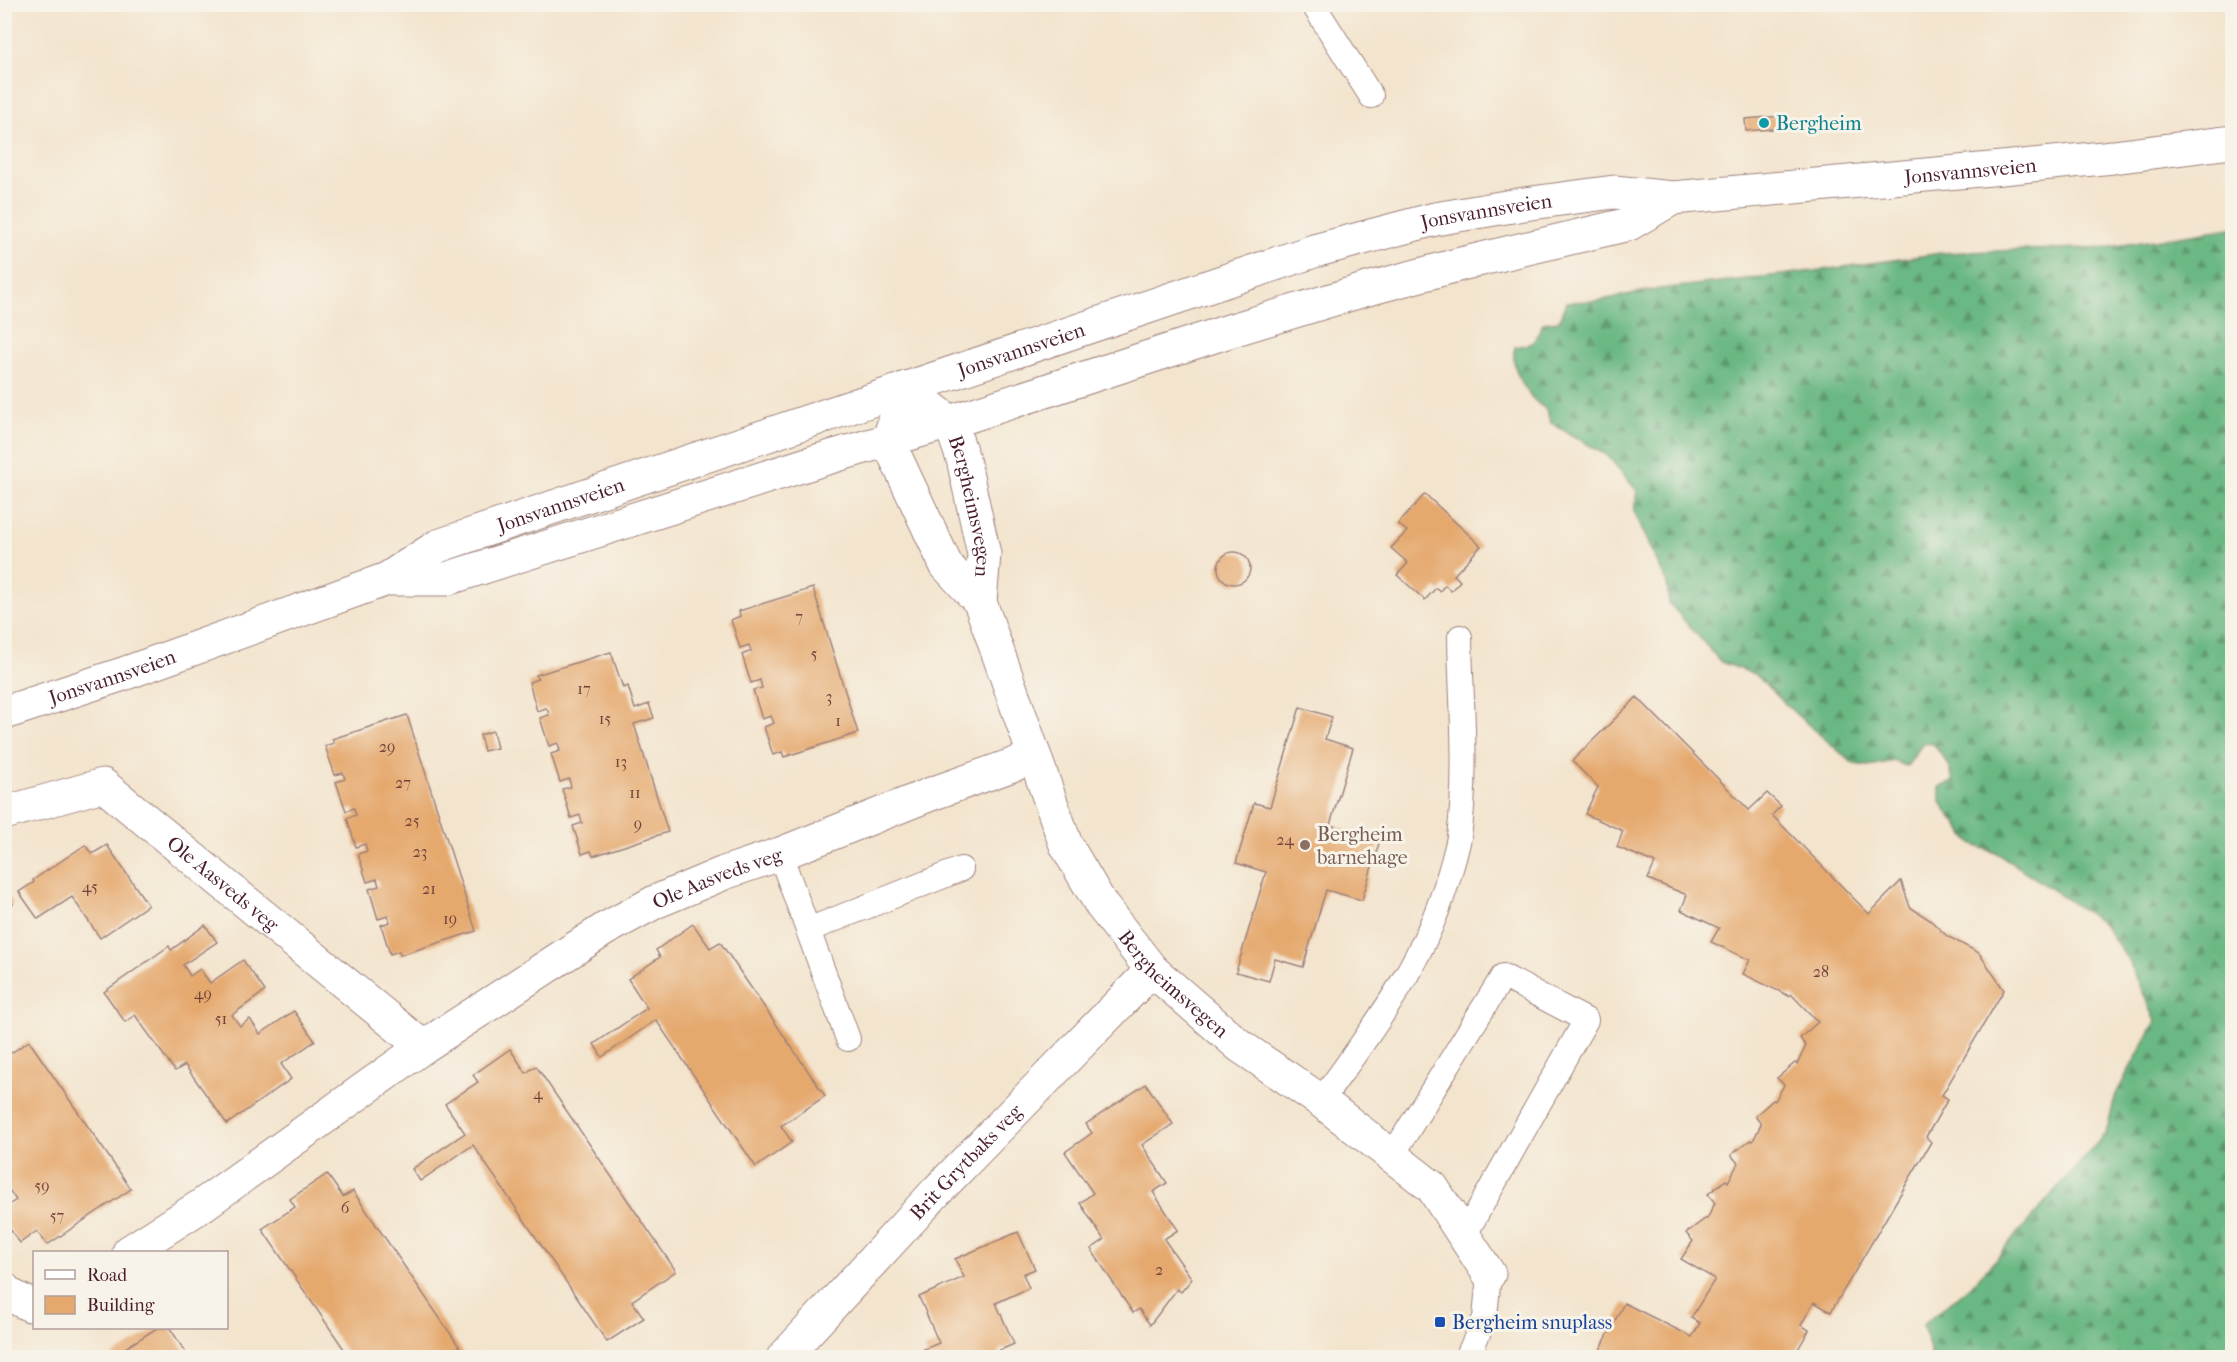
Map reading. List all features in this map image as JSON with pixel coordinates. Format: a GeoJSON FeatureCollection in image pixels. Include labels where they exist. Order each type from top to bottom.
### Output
{"type":"FeatureCollection","features":[{"type":"Feature","properties":{"kind":"main road","name":"Jonsvannsveien"},"geometry":{"type":"LineString","coordinates":[[4,713],[135,670],[387,579],[438,546],[1314,251],[1435,219],[1614,192],[1673,198],[2024,166],[2232,142]]}},
{"type":"Feature","properties":{"kind":"main road","name":"Jonsvannsveien"},"geometry":{"type":"LineString","coordinates":[[387,579],[446,579],[817,461],[950,422],[1229,331],[1465,263],[1629,224],[1673,198]]}},
{"type":"Feature","properties":{"kind":"main road","name":"Bergheimsvegen"},"geometry":{"type":"LineString","coordinates":[[906,388],[950,422],[963,459],[984,554],[980,602]]}},
{"type":"Feature","properties":{"kind":"main road"},"geometry":{"type":"LineString","coordinates":[[888,441],[906,388]]}},
{"type":"Feature","properties":{"kind":"main road","name":"Bergheimsvegen"},"geometry":{"type":"LineString","coordinates":[[888,441],[946,565],[980,602],[1066,845],[1102,906],[1152,970],[1240,1046],[1321,1101],[1432,1187],[1489,1274]]}},
{"type":"Feature","properties":{"kind":"main road","name":"Ole Aasveds veg"},"geometry":{"type":"LineString","coordinates":[[131,1251],[201,1206],[423,1047],[604,929],[665,898],[724,873],[1035,757]]}},
{"type":"Feature","properties":{"kind":"main road","name":"Ole Aasveds veg"},"geometry":{"type":"LineString","coordinates":[[4,813],[103,784],[423,1047]]}},
{"type":"Feature","properties":{"kind":"main road","name":"Brit Grytbaks veg"},"geometry":{"type":"LineString","coordinates":[[783,1358],[936,1192],[1152,970]]}},
{"type":"Feature","properties":{"kind":"main road"},"geometry":{"type":"LineString","coordinates":[[4,1289],[8,1294],[30,1305],[33,1304]]}},
{"type":"Feature","properties":{"kind":"lane"},"geometry":{"type":"LineString","coordinates":[[1313,4],[1371,96]]}},
{"type":"Feature","properties":{"kind":"lane"},"geometry":{"type":"LineString","coordinates":[[1321,1101],[1389,1006],[1417,959],[1441,904],[1459,839],[1465,766],[1460,637]]}},
{"type":"Feature","properties":{"kind":"lane"},"geometry":{"type":"LineString","coordinates":[[780,854],[848,1038]]}},
{"type":"Feature","properties":{"kind":"lane"},"geometry":{"type":"LineString","coordinates":[[808,930],[961,869]]}},
{"type":"Feature","properties":{"kind":"lane"},"geometry":{"type":"LineString","coordinates":[[1392,1156],[1503,976],[1586,1020],[1464,1236]]}},
{"type":"Feature","properties":{"kind":"lane"},"geometry":{"type":"LineString","coordinates":[[1467,1358],[1485,1318],[1489,1274]]}},
{"type":"Feature","properties":{"kind":"green space"},"geometry":{"type":"Polygon","coordinates":[[[2232,228],[2232,1357],[1932,1357],[1923,1325],[1978,1279],[2106,1133],[2116,1094],[2156,1021],[2130,963],[2105,925],[1999,854],[1972,844],[1940,801],[1940,787],[1953,782],[1950,767],[1934,744],[1923,743],[1907,766],[1893,761],[1869,766],[1854,764],[1796,714],[1755,674],[1721,662],[1669,603],[1667,583],[1634,511],[1637,491],[1608,456],[1551,423],[1546,409],[1527,391],[1517,373],[1515,347],[1533,343],[1543,323],[1559,321],[1566,302],[1597,301],[1652,290],[1823,270],[1942,253],[2110,247],[2232,228]]]}},
{"type":"Feature","properties":{"kind":"building","name":"Bergheim"},"geometry":{"type":"Polygon","coordinates":[[[1783,116],[1784,128],[1746,131],[1745,119],[1783,116]]]}},
{"type":"Feature","properties":{"kind":"building"},"geometry":{"type":"Polygon","coordinates":[[[1425,494],[1481,546],[1454,575],[1460,581],[1451,591],[1445,585],[1440,591],[1436,588],[1425,600],[1397,575],[1408,563],[1391,548],[1407,531],[1398,524],[1425,494]]]}},
{"type":"Feature","properties":{"kind":"building"},"geometry":{"type":"Polygon","coordinates":[[[1234,552],[1246,556],[1250,568],[1246,580],[1234,584],[1222,580],[1218,568],[1222,556],[1234,552]]]}},
{"type":"Feature","properties":{"kind":"building"},"geometry":{"type":"Polygon","coordinates":[[[813,588],[858,733],[784,757],[782,752],[773,755],[764,727],[774,723],[771,716],[762,719],[753,690],[762,688],[760,680],[751,683],[742,655],[751,651],[749,645],[740,648],[731,620],[740,616],[739,611],[813,588]]]}},
{"type":"Feature","properties":{"kind":"building"},"geometry":{"type":"Polygon","coordinates":[[[611,652],[623,688],[628,686],[635,709],[649,704],[654,718],[634,724],[668,832],[593,856],[591,851],[582,854],[573,826],[582,823],[580,815],[571,818],[562,789],[571,787],[569,779],[560,782],[551,754],[560,751],[558,743],[549,746],[540,718],[549,715],[548,711],[546,708],[537,711],[529,682],[538,679],[536,675],[611,652]]]}},
{"type":"Feature","properties":{"kind":"building"},"geometry":{"type":"Polygon","coordinates":[[[1637,697],[1749,810],[1767,793],[1781,806],[1772,815],[1869,914],[1901,881],[1910,907],[1930,920],[1947,936],[1979,953],[2004,990],[1942,1095],[1948,1099],[1926,1137],[1931,1142],[1831,1312],[1814,1302],[1801,1325],[1809,1330],[1793,1358],[1758,1358],[1749,1353],[1747,1358],[1596,1358],[1624,1303],[1692,1337],[1700,1323],[1691,1318],[1715,1279],[1681,1259],[1693,1241],[1686,1233],[1707,1219],[1715,1203],[1708,1194],[1726,1180],[1728,1182],[1738,1163],[1731,1155],[1750,1140],[1753,1141],[1761,1124],[1755,1116],[1773,1100],[1775,1101],[1784,1085],[1777,1078],[1795,1063],[1797,1064],[1806,1046],[1800,1038],[1818,1022],[1791,994],[1789,996],[1743,974],[1750,960],[1711,942],[1719,928],[1681,910],[1687,895],[1648,879],[1655,863],[1617,847],[1623,831],[1585,814],[1598,787],[1572,761],[1637,697]]]}},
{"type":"Feature","properties":{"kind":"building"},"geometry":{"type":"Polygon","coordinates":[[[1300,707],[1332,717],[1325,739],[1353,748],[1330,825],[1380,840],[1362,900],[1326,890],[1303,967],[1275,959],[1269,981],[1236,972],[1266,872],[1236,863],[1254,803],[1270,807],[1300,707]]]}},
{"type":"Feature","properties":{"kind":"building"},"geometry":{"type":"Polygon","coordinates":[[[407,715],[476,931],[400,955],[399,951],[390,954],[381,925],[390,922],[388,916],[378,919],[369,889],[379,886],[377,879],[367,882],[358,854],[367,851],[365,844],[356,847],[347,818],[356,815],[354,808],[346,811],[336,782],[345,779],[343,773],[335,775],[325,746],[334,743],[332,739],[407,715]]]}},
{"type":"Feature","properties":{"kind":"building"},"geometry":{"type":"Polygon","coordinates":[[[493,731],[497,748],[484,751],[480,735],[493,731]]]}},
{"type":"Feature","properties":{"kind":"building"},"geometry":{"type":"Polygon","coordinates":[[[85,845],[92,854],[107,845],[148,905],[100,938],[72,897],[38,919],[19,892],[85,845]]]}},
{"type":"Feature","properties":{"kind":"building"},"geometry":{"type":"Polygon","coordinates":[[[4,890],[13,904],[4,909],[4,890]]]}},
{"type":"Feature","properties":{"kind":"building"},"geometry":{"type":"Polygon","coordinates":[[[693,924],[710,948],[720,942],[825,1096],[781,1126],[792,1142],[756,1167],[656,1020],[602,1057],[594,1044],[647,1008],[628,979],[660,957],[656,950],[693,924]]]}},
{"type":"Feature","properties":{"kind":"building"},"geometry":{"type":"Polygon","coordinates":[[[205,925],[217,942],[183,965],[190,976],[200,969],[210,983],[243,960],[265,991],[232,1015],[240,1026],[250,1019],[260,1034],[294,1011],[315,1041],[281,1064],[291,1079],[227,1124],[185,1065],[175,1071],[135,1015],[125,1022],[104,992],[169,946],[171,950],[205,925]]]}},
{"type":"Feature","properties":{"kind":"building"},"geometry":{"type":"Polygon","coordinates":[[[29,1041],[131,1189],[47,1245],[37,1231],[20,1243],[4,1221],[4,1208],[16,1200],[4,1183],[4,1058],[29,1041]]]}},
{"type":"Feature","properties":{"kind":"building"},"geometry":{"type":"Polygon","coordinates":[[[510,1049],[526,1073],[536,1066],[676,1271],[632,1301],[644,1318],[607,1342],[473,1145],[420,1181],[412,1169],[465,1133],[445,1104],[478,1082],[473,1075],[510,1049]]]}},
{"type":"Feature","properties":{"kind":"building"},"geometry":{"type":"Polygon","coordinates":[[[1146,1084],[1173,1124],[1142,1145],[1167,1183],[1153,1192],[1178,1230],[1164,1239],[1192,1279],[1181,1292],[1177,1289],[1150,1325],[1139,1309],[1133,1313],[1091,1249],[1104,1240],[1080,1203],[1093,1193],[1065,1152],[1092,1133],[1086,1124],[1146,1084]]]}},
{"type":"Feature","properties":{"kind":"building"},"geometry":{"type":"Polygon","coordinates":[[[327,1174],[343,1197],[353,1191],[467,1358],[350,1358],[262,1229],[295,1207],[290,1199],[327,1174]]]}},
{"type":"Feature","properties":{"kind":"building"},"geometry":{"type":"Polygon","coordinates":[[[1018,1232],[1035,1269],[1023,1274],[1029,1288],[996,1303],[1014,1344],[998,1351],[1001,1358],[928,1358],[924,1349],[939,1343],[919,1297],[964,1277],[955,1259],[1018,1232]]]}},
{"type":"Feature","properties":{"kind":"building"},"geometry":{"type":"Polygon","coordinates":[[[155,1329],[171,1329],[189,1358],[109,1358],[155,1329]]]}},
{"type":"Feature","properties":{"kind":"place","name":"Bergheim"},"geometry":{"type":"Point","coordinates":[1764,123]}},
{"type":"Feature","properties":{"kind":"place","name":"Bergheim barnehage"},"geometry":{"type":"Point","coordinates":[1305,845]}},
{"type":"Feature","properties":{"kind":"place","name":"Bergheim snuplass"},"geometry":{"type":"Point","coordinates":[1440,1322]}}]}
